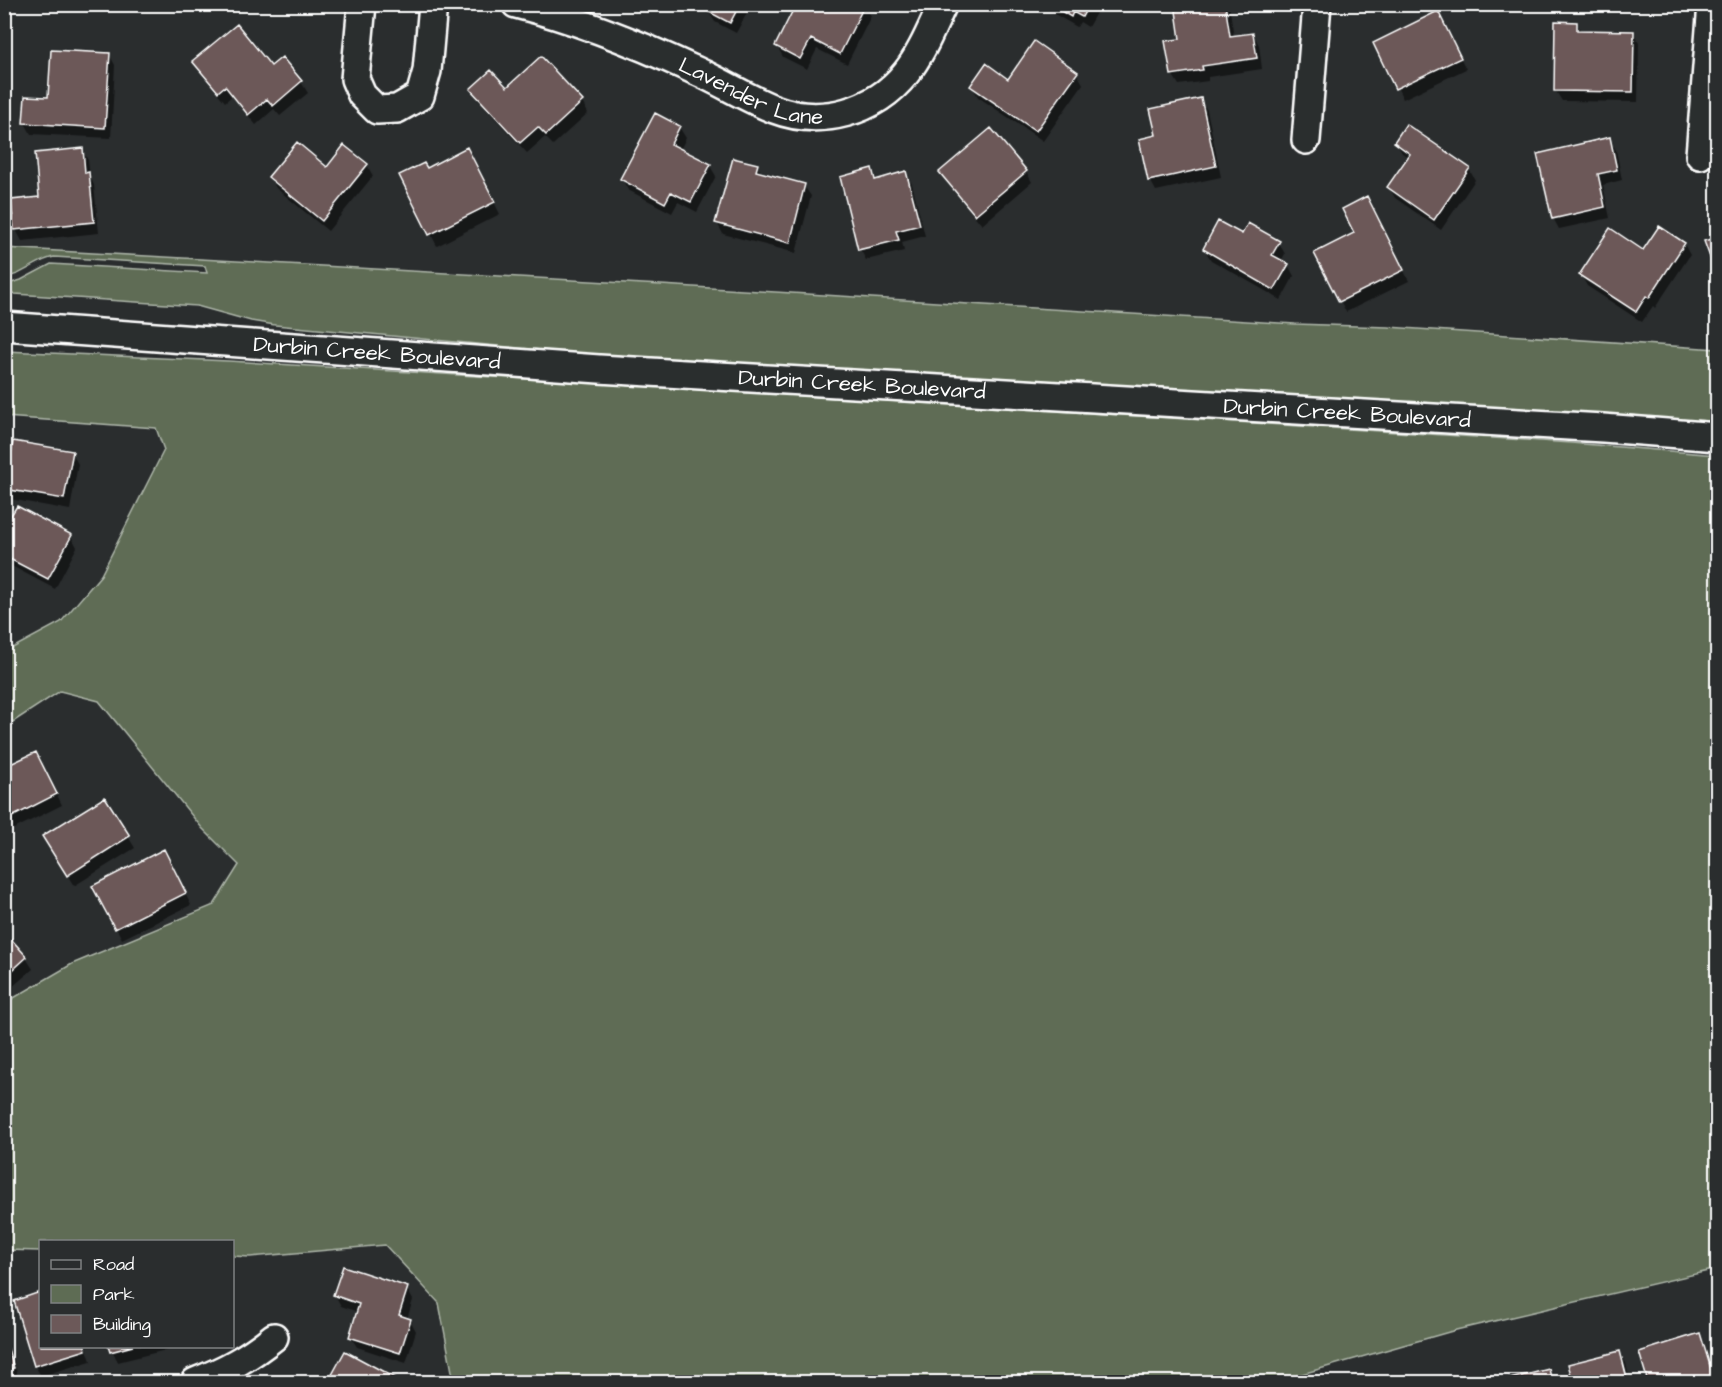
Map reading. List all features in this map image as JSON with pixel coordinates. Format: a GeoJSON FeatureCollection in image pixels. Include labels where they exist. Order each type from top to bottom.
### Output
{"type":"FeatureCollection","features":[{"type":"Feature","properties":{"kind":"street"},"geometry":{"type":"LineString","coordinates":[[362,4],[355,79],[362,95],[377,110],[397,109],[420,96],[427,71],[433,4]]}},
{"type":"Feature","properties":{"kind":"street","name":"Lavender Lane"},"geometry":{"type":"LineString","coordinates":[[516,4],[608,34],[692,69],[773,109],[797,116],[821,117],[853,111],[882,96],[894,86],[915,60],[943,4]]}},
{"type":"Feature","properties":{"kind":"street"},"geometry":{"type":"LineString","coordinates":[[1306,140],[1317,4]]}},
{"type":"Feature","properties":{"kind":"street"},"geometry":{"type":"LineString","coordinates":[[1700,154],[1712,4]]}},
{"type":"Feature","properties":{"kind":"street","name":"Durbin Creek Boulevard"},"geometry":{"type":"LineString","coordinates":[[4,326],[599,369],[1718,437]]}},
{"type":"Feature","properties":{"kind":"street"},"geometry":{"type":"LineString","coordinates":[[195,1383],[227,1370],[274,1337]]}},
{"type":"Feature","properties":{"kind":"green space"},"geometry":{"type":"Polygon","coordinates":[[[4,248],[1295,324],[1388,327],[1717,349],[1717,423],[595,355],[275,325],[197,306],[15,294],[5,290],[5,285],[21,280],[51,264],[207,273],[205,266],[54,257],[41,261],[18,274],[5,277],[4,248]]]}},
{"type":"Feature","properties":{"kind":"green space"},"geometry":{"type":"Polygon","coordinates":[[[5,351],[228,361],[1253,423],[1571,443],[1717,455],[1717,1269],[1456,1330],[1274,1382],[454,1382],[439,1303],[385,1245],[250,1257],[234,1256],[234,1240],[39,1240],[39,1251],[5,1250],[5,1003],[72,964],[214,905],[239,865],[202,828],[99,701],[60,691],[5,727],[5,652],[61,622],[101,575],[164,450],[156,428],[5,417],[5,351]]]}},
{"type":"Feature","properties":{"kind":"building"},"geometry":{"type":"Polygon","coordinates":[[[710,4],[740,4],[730,23],[707,11],[710,4]]]}},
{"type":"Feature","properties":{"kind":"building"},"geometry":{"type":"Polygon","coordinates":[[[796,4],[865,4],[840,54],[811,39],[800,59],[775,46],[796,4]]]}},
{"type":"Feature","properties":{"kind":"building"},"geometry":{"type":"Polygon","coordinates":[[[1049,4],[1089,4],[1082,17],[1073,12],[1071,17],[1049,4]]]}},
{"type":"Feature","properties":{"kind":"building"},"geometry":{"type":"Polygon","coordinates":[[[1175,4],[1225,4],[1230,36],[1253,33],[1257,58],[1202,66],[1203,70],[1171,75],[1165,41],[1180,39],[1175,4]]]}},
{"type":"Feature","properties":{"kind":"building"},"geometry":{"type":"Polygon","coordinates":[[[1438,11],[1461,58],[1395,89],[1373,43],[1438,11]]]}},
{"type":"Feature","properties":{"kind":"building"},"geometry":{"type":"Polygon","coordinates":[[[1555,21],[1577,22],[1577,30],[1634,31],[1633,92],[1554,91],[1555,21]]]}},
{"type":"Feature","properties":{"kind":"building"},"geometry":{"type":"Polygon","coordinates":[[[237,24],[271,66],[282,57],[302,81],[273,106],[267,99],[248,115],[225,86],[218,92],[192,61],[237,24]]]}},
{"type":"Feature","properties":{"kind":"building"},"geometry":{"type":"Polygon","coordinates":[[[1034,41],[1078,72],[1036,131],[970,86],[986,63],[1008,79],[1034,41]]]}},
{"type":"Feature","properties":{"kind":"building"},"geometry":{"type":"Polygon","coordinates":[[[51,50],[110,53],[105,128],[23,123],[25,96],[48,97],[51,50]]]}},
{"type":"Feature","properties":{"kind":"building"},"geometry":{"type":"Polygon","coordinates":[[[541,56],[583,101],[546,135],[538,127],[520,143],[470,89],[491,70],[507,87],[541,56]]]}},
{"type":"Feature","properties":{"kind":"building"},"geometry":{"type":"Polygon","coordinates":[[[1201,98],[1216,166],[1148,181],[1139,139],[1156,135],[1150,109],[1201,98]]]}},
{"type":"Feature","properties":{"kind":"building"},"geometry":{"type":"Polygon","coordinates":[[[655,113],[680,126],[671,144],[711,164],[691,202],[671,192],[665,203],[620,179],[655,113]]]}},
{"type":"Feature","properties":{"kind":"building"},"geometry":{"type":"Polygon","coordinates":[[[1406,124],[1470,168],[1434,220],[1387,187],[1410,154],[1394,142],[1406,124]]]}},
{"type":"Feature","properties":{"kind":"building"},"geometry":{"type":"Polygon","coordinates":[[[991,128],[1027,171],[975,215],[939,172],[991,128]]]}},
{"type":"Feature","properties":{"kind":"building"},"geometry":{"type":"Polygon","coordinates":[[[1610,137],[1617,170],[1598,174],[1605,207],[1552,219],[1537,154],[1610,137]]]}},
{"type":"Feature","properties":{"kind":"building"},"geometry":{"type":"Polygon","coordinates":[[[297,142],[327,167],[344,145],[368,164],[322,221],[268,177],[297,142]]]}},
{"type":"Feature","properties":{"kind":"building"},"geometry":{"type":"Polygon","coordinates":[[[467,147],[495,202],[429,235],[399,175],[424,163],[427,168],[467,147]]]}},
{"type":"Feature","properties":{"kind":"building"},"geometry":{"type":"Polygon","coordinates":[[[83,148],[85,173],[89,172],[94,222],[14,230],[11,200],[39,197],[35,153],[83,148]]]}},
{"type":"Feature","properties":{"kind":"building"},"geometry":{"type":"Polygon","coordinates":[[[733,158],[758,164],[756,171],[805,184],[790,243],[715,223],[733,158]]]}},
{"type":"Feature","properties":{"kind":"building"},"geometry":{"type":"Polygon","coordinates":[[[872,168],[875,180],[906,171],[920,225],[896,231],[899,240],[858,250],[840,177],[872,168]]]}},
{"type":"Feature","properties":{"kind":"building"},"geometry":{"type":"Polygon","coordinates":[[[1367,196],[1404,270],[1339,302],[1314,253],[1354,233],[1342,209],[1367,196]]]}},
{"type":"Feature","properties":{"kind":"building"},"geometry":{"type":"Polygon","coordinates":[[[1218,221],[1242,234],[1248,223],[1280,241],[1272,255],[1289,264],[1274,290],[1203,249],[1218,221]]]}},
{"type":"Feature","properties":{"kind":"building"},"geometry":{"type":"Polygon","coordinates":[[[1659,226],[1685,243],[1649,298],[1646,296],[1636,312],[1579,275],[1610,228],[1643,250],[1659,226]]]}},
{"type":"Feature","properties":{"kind":"building"},"geometry":{"type":"Polygon","coordinates":[[[1718,237],[1718,279],[1704,241],[1718,237]]]}},
{"type":"Feature","properties":{"kind":"building"},"geometry":{"type":"Polygon","coordinates":[[[13,441],[73,451],[64,499],[4,489],[4,460],[10,461],[13,441]]]}},
{"type":"Feature","properties":{"kind":"building"},"geometry":{"type":"Polygon","coordinates":[[[17,506],[72,535],[48,579],[4,556],[4,526],[17,506]]]}},
{"type":"Feature","properties":{"kind":"building"},"geometry":{"type":"Polygon","coordinates":[[[36,752],[57,794],[4,821],[4,767],[36,752]]]}},
{"type":"Feature","properties":{"kind":"building"},"geometry":{"type":"Polygon","coordinates":[[[105,797],[130,836],[67,876],[42,836],[105,797]]]}},
{"type":"Feature","properties":{"kind":"building"},"geometry":{"type":"Polygon","coordinates":[[[164,849],[186,893],[115,929],[92,886],[164,849]]]}},
{"type":"Feature","properties":{"kind":"building"},"geometry":{"type":"Polygon","coordinates":[[[4,931],[27,957],[4,978],[4,931]]]}},
{"type":"Feature","properties":{"kind":"building"},"geometry":{"type":"Polygon","coordinates":[[[343,1266],[408,1287],[399,1315],[411,1319],[400,1353],[349,1337],[359,1304],[333,1295],[343,1266]]]}},
{"type":"Feature","properties":{"kind":"building"},"geometry":{"type":"Polygon","coordinates":[[[39,1292],[39,1348],[86,1348],[86,1350],[34,1366],[14,1301],[39,1292]]]}},
{"type":"Feature","properties":{"kind":"building"},"geometry":{"type":"Polygon","coordinates":[[[1700,1333],[1715,1382],[1648,1382],[1639,1352],[1700,1333]]]}},
{"type":"Feature","properties":{"kind":"building"},"geometry":{"type":"Polygon","coordinates":[[[4,1337],[14,1368],[4,1371],[4,1337]]]}},
{"type":"Feature","properties":{"kind":"building"},"geometry":{"type":"Polygon","coordinates":[[[109,1348],[125,1348],[110,1352],[109,1348]]]}},
{"type":"Feature","properties":{"kind":"building"},"geometry":{"type":"Polygon","coordinates":[[[345,1351],[399,1380],[397,1382],[328,1382],[345,1351]]]}},
{"type":"Feature","properties":{"kind":"building"},"geometry":{"type":"Polygon","coordinates":[[[1620,1351],[1628,1382],[1573,1382],[1568,1364],[1620,1351]]]}},
{"type":"Feature","properties":{"kind":"building"},"geometry":{"type":"Polygon","coordinates":[[[1549,1369],[1552,1382],[1498,1382],[1549,1369]]]}}]}
